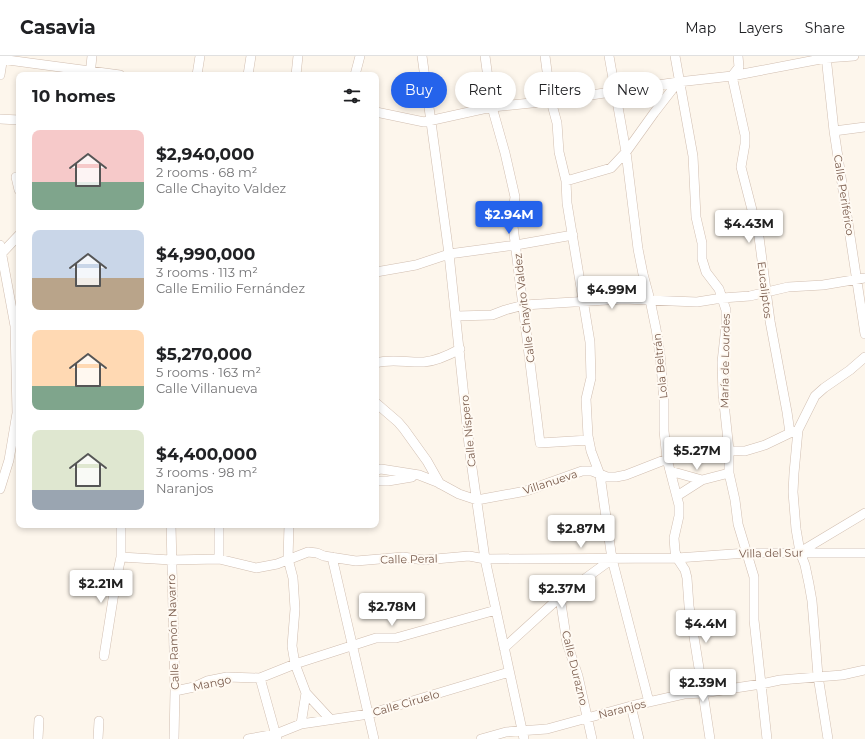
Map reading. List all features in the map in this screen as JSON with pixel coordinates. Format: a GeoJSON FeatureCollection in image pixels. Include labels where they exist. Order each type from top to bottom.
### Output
{"type":"FeatureCollection","features":[{"type":"Feature","properties":{"kind":"street"},"geometry":{"type":"LineString","coordinates":[[90,72],[92,56]]}},
{"type":"Feature","properties":{"kind":"street"},"geometry":{"type":"LineString","coordinates":[[197,72],[200,56]]}},
{"type":"Feature","properties":{"kind":"street"},"geometry":{"type":"LineString","coordinates":[[248,72],[251,56]]}},
{"type":"Feature","properties":{"kind":"street"},"geometry":{"type":"LineString","coordinates":[[296,72],[298,56]]}},
{"type":"Feature","properties":{"kind":"street"},"geometry":{"type":"LineString","coordinates":[[353,56],[356,72]]}},
{"type":"Feature","properties":{"kind":"street"},"geometry":{"type":"LineString","coordinates":[[356,72],[360,56]]}},
{"type":"Feature","properties":{"kind":"street","name":"Calle Níspero"},"geometry":{"type":"LineString","coordinates":[[422,56],[457,316],[470,454],[485,559],[523,735]]}},
{"type":"Feature","properties":{"kind":"street","name":"Calle Chayito Valdez"},"geometry":{"type":"LineString","coordinates":[[484,56],[487,72]]}},
{"type":"Feature","properties":{"kind":"street"},"geometry":{"type":"LineString","coordinates":[[545,56],[547,72]]}},
{"type":"Feature","properties":{"kind":"street","name":"Lola Beltrán"},"geometry":{"type":"LineString","coordinates":[[609,56],[612,72]]}},
{"type":"Feature","properties":{"kind":"street","name":"María de Lourdes"},"geometry":{"type":"LineString","coordinates":[[675,56],[678,82],[693,156],[696,217],[702,243],[702,259],[706,272],[719,290],[726,310],[723,356],[723,394],[729,450],[729,473],[735,500],[738,524],[754,577],[754,613],[767,739]]}},
{"type":"Feature","properties":{"kind":"street"},"geometry":{"type":"LineString","coordinates":[[732,76],[739,67],[738,56]]}},
{"type":"Feature","properties":{"kind":"street"},"geometry":{"type":"LineString","coordinates":[[663,84],[732,76],[793,65],[826,57],[854,56]]}},
{"type":"Feature","properties":{"kind":"street","name":"Calle Periférico"},"geometry":{"type":"LineString","coordinates":[[826,57],[834,131],[861,278],[865,334]]}},
{"type":"Feature","properties":{"kind":"street"},"geometry":{"type":"LineString","coordinates":[[0,75],[2,58],[84,72]]}},
{"type":"Feature","properties":{"kind":"street","name":"Eucaliptos"},"geometry":{"type":"LineString","coordinates":[[732,76],[745,135],[741,167],[759,237],[765,292],[787,412],[794,431],[793,492],[796,529],[812,600],[818,676],[828,739]]}},
{"type":"Feature","properties":{"kind":"street"},"geometry":{"type":"LineString","coordinates":[[566,181],[611,168],[626,152],[678,82]]}},
{"type":"Feature","properties":{"kind":"street"},"geometry":{"type":"LineString","coordinates":[[379,113],[424,122],[487,108]]}},
{"type":"Feature","properties":{"kind":"street","name":"Calle Chayito Valdez"},"geometry":{"type":"LineString","coordinates":[[492,108],[515,197],[512,218],[540,443],[589,440]]}},
{"type":"Feature","properties":{"kind":"street"},"geometry":{"type":"LineString","coordinates":[[553,108],[557,123],[560,152],[566,181],[567,203],[590,342],[592,364],[591,378],[586,399],[589,440],[591,451],[600,475],[612,559],[649,702]]}},
{"type":"Feature","properties":{"kind":"street","name":"Lola Beltrán"},"geometry":{"type":"LineString","coordinates":[[619,108],[626,152],[638,250],[650,300],[660,354],[667,459],[677,496],[679,516],[674,538],[675,551],[677,558],[685,570],[687,578],[689,606],[704,692],[710,739]]}},
{"type":"Feature","properties":{"kind":"street"},"geometry":{"type":"LineString","coordinates":[[0,119],[16,120]]}},
{"type":"Feature","properties":{"kind":"street"},"geometry":{"type":"LineString","coordinates":[[834,131],[865,127]]}},
{"type":"Feature","properties":{"kind":"street"},"geometry":{"type":"LineString","coordinates":[[379,271],[416,265],[449,254],[516,245],[573,235]]}},
{"type":"Feature","properties":{"kind":"street"},"geometry":{"type":"LineString","coordinates":[[16,237],[1,249],[16,319]]}},
{"type":"Feature","properties":{"kind":"street"},"geometry":{"type":"LineString","coordinates":[[457,316],[492,315],[524,305],[583,301],[623,299],[697,302],[722,298],[736,298],[788,287],[823,285],[861,278]]}},
{"type":"Feature","properties":{"kind":"street"},"geometry":{"type":"LineString","coordinates":[[379,363],[400,361],[424,362],[444,358],[460,349]]}},
{"type":"Feature","properties":{"kind":"street"},"geometry":{"type":"LineString","coordinates":[[794,431],[815,396],[865,357]]}},
{"type":"Feature","properties":{"kind":"street"},"geometry":{"type":"LineString","coordinates":[[379,406],[404,429],[428,461],[440,484]]}},
{"type":"Feature","properties":{"kind":"street"},"geometry":{"type":"LineString","coordinates":[[0,487],[15,448],[16,430]]}},
{"type":"Feature","properties":{"kind":"street","name":"Villanueva"},"geometry":{"type":"LineString","coordinates":[[477,500],[526,491],[582,471],[592,471],[600,475],[616,477],[626,475],[667,459],[715,450],[746,450],[765,445],[794,431]]}},
{"type":"Feature","properties":{"kind":"street"},"geometry":{"type":"LineString","coordinates":[[379,469],[419,475],[459,494],[477,500]]}},
{"type":"Feature","properties":{"kind":"street"},"geometry":{"type":"LineString","coordinates":[[670,471],[702,480]]}},
{"type":"Feature","properties":{"kind":"street"},"geometry":{"type":"LineString","coordinates":[[677,496],[702,480],[729,473]]}},
{"type":"Feature","properties":{"kind":"street"},"geometry":{"type":"LineString","coordinates":[[379,481],[419,475]]}},
{"type":"Feature","properties":{"kind":"street"},"geometry":{"type":"LineString","coordinates":[[800,552],[865,512]]}},
{"type":"Feature","properties":{"kind":"street"},"geometry":{"type":"LineString","coordinates":[[104,656],[121,557],[121,528]]}},
{"type":"Feature","properties":{"kind":"street","name":"Calle Ramón Navarro"},"geometry":{"type":"LineString","coordinates":[[170,528],[175,690],[174,739]]}},
{"type":"Feature","properties":{"kind":"street"},"geometry":{"type":"LineString","coordinates":[[219,528],[219,559]]}},
{"type":"Feature","properties":{"kind":"street"},"geometry":{"type":"LineString","coordinates":[[288,528],[288,559],[292,578],[295,609],[292,646],[295,664],[306,692],[330,719]]}},
{"type":"Feature","properties":{"kind":"street","name":"Calle Peral"},"geometry":{"type":"LineString","coordinates":[[121,557],[171,560],[219,559],[256,568],[277,564],[308,552],[356,561],[403,558],[424,560],[469,556],[485,559],[612,559]]}},
{"type":"Feature","properties":{"kind":"street","name":"Villa del Sur"},"geometry":{"type":"LineString","coordinates":[[612,559],[677,558],[747,553],[865,553]]}},
{"type":"Feature","properties":{"kind":"street"},"geometry":{"type":"LineString","coordinates":[[332,557],[374,739]]}},
{"type":"Feature","properties":{"kind":"street"},"geometry":{"type":"LineString","coordinates":[[504,648],[560,597],[612,559]]}},
{"type":"Feature","properties":{"kind":"street","name":"Calle Durazno"},"geometry":{"type":"LineString","coordinates":[[560,597],[567,643],[578,676],[592,739]]}},
{"type":"Feature","properties":{"kind":"street","name":"Mango"},"geometry":{"type":"LineString","coordinates":[[175,690],[194,687],[207,681],[227,677],[260,678],[295,664],[376,638],[396,638],[496,610]]}},
{"type":"Feature","properties":{"kind":"street","name":"Naranjos"},"geometry":{"type":"LineString","coordinates":[[481,739],[506,732],[523,735],[631,706],[684,694],[761,684],[780,680],[842,675],[865,670]]}},
{"type":"Feature","properties":{"kind":"street","name":"Calle Ciruelo"},"geometry":{"type":"LineString","coordinates":[[248,739],[276,736],[301,724],[369,714],[509,672]]}},
{"type":"Feature","properties":{"kind":"street"},"geometry":{"type":"LineString","coordinates":[[260,678],[276,736]]}},
{"type":"Feature","properties":{"kind":"street"},"geometry":{"type":"LineString","coordinates":[[301,724],[306,692]]}},
{"type":"Feature","properties":{"kind":"street"},"geometry":{"type":"LineString","coordinates":[[631,706],[639,739]]}},
{"type":"Feature","properties":{"kind":"street"},"geometry":{"type":"LineString","coordinates":[[38,739],[39,720]]}},
{"type":"Feature","properties":{"kind":"street"},"geometry":{"type":"LineString","coordinates":[[98,739],[100,721]]}}]}
